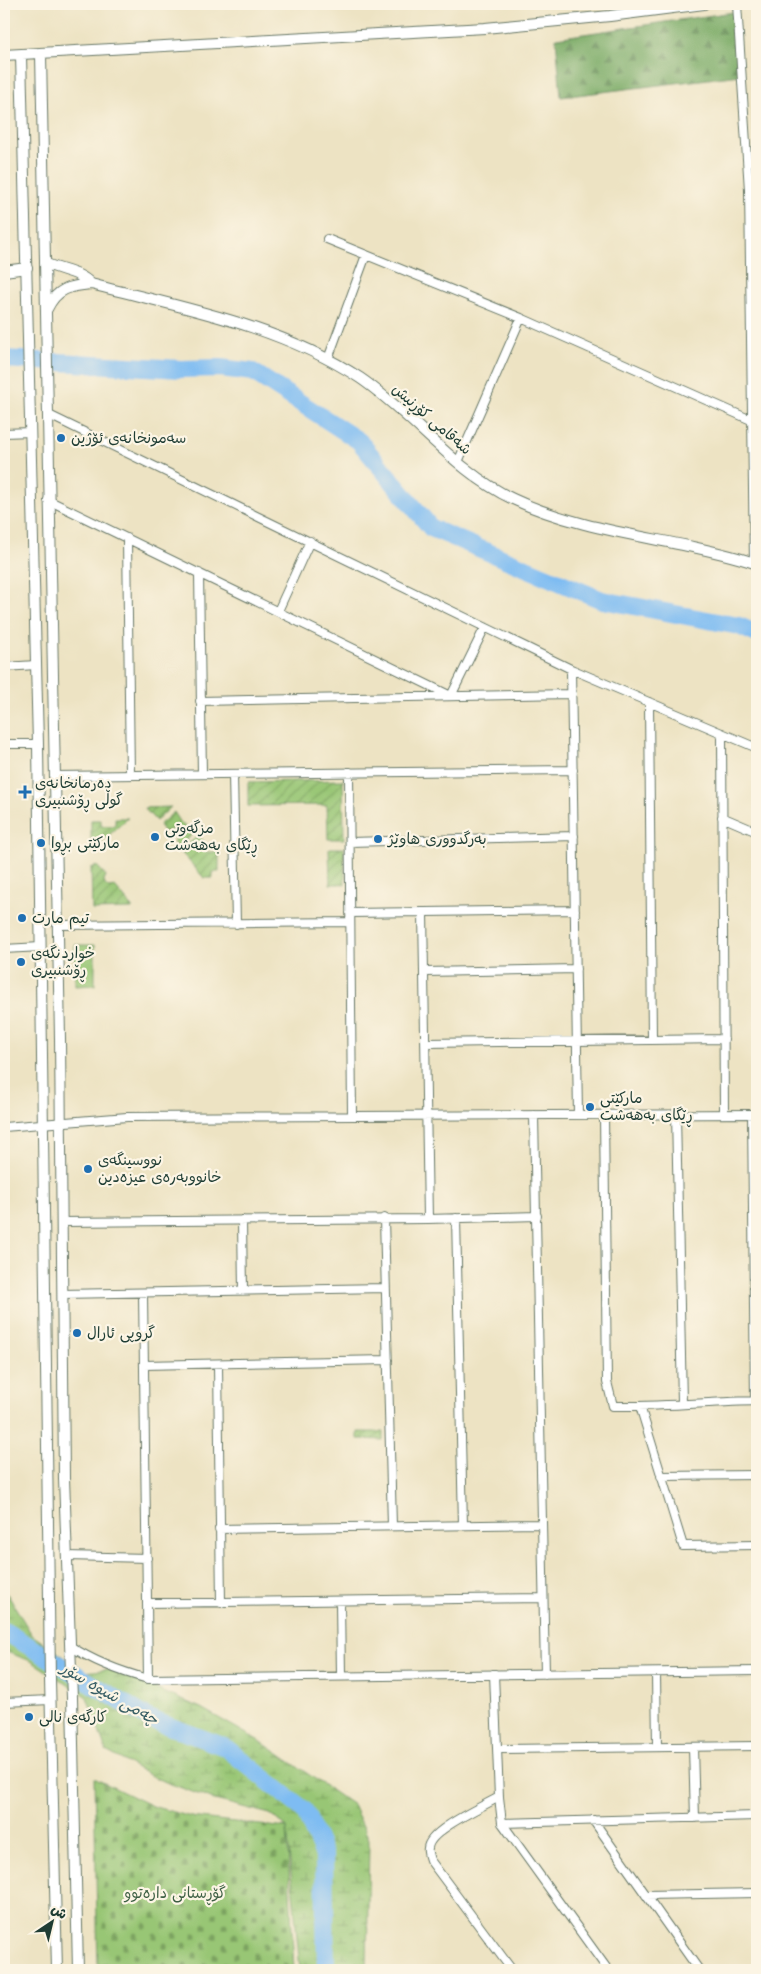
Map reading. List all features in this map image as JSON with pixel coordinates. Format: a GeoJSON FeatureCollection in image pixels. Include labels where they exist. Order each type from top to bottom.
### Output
{"type":"FeatureCollection","features":[{"type":"Feature","properties":{"kind":"main road"},"geometry":{"type":"LineString","coordinates":[[4,55],[485,28],[610,16],[704,4]]}},
{"type":"Feature","properties":{"kind":"main road"},"geometry":{"type":"LineString","coordinates":[[40,54],[47,309],[48,500],[57,925],[60,1222],[78,1970]]}},
{"type":"Feature","properties":{"kind":"main road"},"geometry":{"type":"LineString","coordinates":[[21,55],[38,744],[50,1700],[57,1970]]}},
{"type":"Feature","properties":{"kind":"main road","name":"شەقامی کۆڕنیش"},"geometry":{"type":"LineString","coordinates":[[46,263],[84,277],[91,284]]}},
{"type":"Feature","properties":{"kind":"main road"},"geometry":{"type":"LineString","coordinates":[[4,270],[27,268]]}},
{"type":"Feature","properties":{"kind":"main road","name":"شەقامی کۆڕنیش"},"geometry":{"type":"LineString","coordinates":[[47,309],[53,299],[64,289],[71,286],[91,284],[259,328],[294,342],[328,359],[360,379],[391,402],[458,462],[484,482],[512,498],[541,511],[572,520],[725,555],[755,564]]}},
{"type":"Feature","properties":{"kind":"main road"},"geometry":{"type":"LineString","coordinates":[[31,407],[48,415]]}},
{"type":"Feature","properties":{"kind":"street"},"geometry":{"type":"LineString","coordinates":[[737,4],[753,189],[751,420],[755,564]]}},
{"type":"Feature","properties":{"kind":"street"},"geometry":{"type":"LineString","coordinates":[[326,238],[521,318],[751,420]]}},
{"type":"Feature","properties":{"kind":"street"},"geometry":{"type":"LineString","coordinates":[[328,359],[366,255]]}},
{"type":"Feature","properties":{"kind":"street"},"geometry":{"type":"LineString","coordinates":[[458,462],[521,318]]}},
{"type":"Feature","properties":{"kind":"street"},"geometry":{"type":"LineString","coordinates":[[48,415],[310,541],[571,670],[757,748]]}},
{"type":"Feature","properties":{"kind":"street"},"geometry":{"type":"LineString","coordinates":[[4,433],[31,432]]}},
{"type":"Feature","properties":{"kind":"street"},"geometry":{"type":"LineString","coordinates":[[48,500],[451,696]]}},
{"type":"Feature","properties":{"kind":"street"},"geometry":{"type":"LineString","coordinates":[[127,538],[130,775]]}},
{"type":"Feature","properties":{"kind":"street"},"geometry":{"type":"LineString","coordinates":[[278,611],[310,541]]}},
{"type":"Feature","properties":{"kind":"street"},"geometry":{"type":"LineString","coordinates":[[199,573],[202,774]]}},
{"type":"Feature","properties":{"kind":"street"},"geometry":{"type":"LineString","coordinates":[[451,696],[485,627]]}},
{"type":"Feature","properties":{"kind":"street"},"geometry":{"type":"LineString","coordinates":[[4,667],[36,665]]}},
{"type":"Feature","properties":{"kind":"street"},"geometry":{"type":"LineString","coordinates":[[571,670],[578,1114]]}},
{"type":"Feature","properties":{"kind":"street"},"geometry":{"type":"LineString","coordinates":[[200,701],[572,694]]}},
{"type":"Feature","properties":{"kind":"street"},"geometry":{"type":"LineString","coordinates":[[649,702],[652,1040]]}},
{"type":"Feature","properties":{"kind":"street"},"geometry":{"type":"LineString","coordinates":[[722,733],[724,1114]]}},
{"type":"Feature","properties":{"kind":"street"},"geometry":{"type":"LineString","coordinates":[[4,744],[38,744]]}},
{"type":"Feature","properties":{"kind":"street"},"geometry":{"type":"LineString","coordinates":[[54,776],[573,770]]}},
{"type":"Feature","properties":{"kind":"street"},"geometry":{"type":"LineString","coordinates":[[349,772],[352,1116]]}},
{"type":"Feature","properties":{"kind":"street"},"geometry":{"type":"LineString","coordinates":[[233,774],[236,924]]}},
{"type":"Feature","properties":{"kind":"street"},"geometry":{"type":"LineString","coordinates":[[722,817],[757,832]]}},
{"type":"Feature","properties":{"kind":"street"},"geometry":{"type":"LineString","coordinates":[[350,842],[574,836]]}},
{"type":"Feature","properties":{"kind":"street"},"geometry":{"type":"LineString","coordinates":[[350,913],[576,910]]}},
{"type":"Feature","properties":{"kind":"street"},"geometry":{"type":"LineString","coordinates":[[424,912],[428,1219]]}},
{"type":"Feature","properties":{"kind":"street"},"geometry":{"type":"LineString","coordinates":[[57,925],[350,922]]}},
{"type":"Feature","properties":{"kind":"street"},"geometry":{"type":"LineString","coordinates":[[4,949],[41,946]]}},
{"type":"Feature","properties":{"kind":"street"},"geometry":{"type":"LineString","coordinates":[[424,972],[576,969]]}},
{"type":"Feature","properties":{"kind":"street"},"geometry":{"type":"LineString","coordinates":[[426,1044],[724,1039]]}},
{"type":"Feature","properties":{"kind":"street"},"geometry":{"type":"LineString","coordinates":[[4,1127],[43,1122],[127,1117],[578,1114],[604,1114],[755,1114],[756,1401],[612,1406],[607,1382],[604,1114]]}},
{"type":"Feature","properties":{"kind":"street"},"geometry":{"type":"LineString","coordinates":[[676,1114],[682,1403]]}},
{"type":"Feature","properties":{"kind":"street"},"geometry":{"type":"LineString","coordinates":[[534,1115],[542,1598],[545,1674]]}},
{"type":"Feature","properties":{"kind":"street"},"geometry":{"type":"LineString","coordinates":[[60,1222],[428,1219],[537,1216]]}},
{"type":"Feature","properties":{"kind":"street"},"geometry":{"type":"LineString","coordinates":[[384,1218],[392,1526]]}},
{"type":"Feature","properties":{"kind":"street"},"geometry":{"type":"LineString","coordinates":[[456,1218],[463,1525]]}},
{"type":"Feature","properties":{"kind":"street"},"geometry":{"type":"LineString","coordinates":[[242,1220],[243,1290]]}},
{"type":"Feature","properties":{"kind":"street"},"geometry":{"type":"LineString","coordinates":[[62,1294],[385,1288]]}},
{"type":"Feature","properties":{"kind":"street"},"geometry":{"type":"LineString","coordinates":[[143,1293],[148,1679]]}},
{"type":"Feature","properties":{"kind":"street"},"geometry":{"type":"LineString","coordinates":[[144,1365],[388,1360]]}},
{"type":"Feature","properties":{"kind":"street"},"geometry":{"type":"LineString","coordinates":[[218,1364],[221,1603]]}},
{"type":"Feature","properties":{"kind":"street"},"geometry":{"type":"LineString","coordinates":[[640,1406],[683,1546],[757,1545]]}},
{"type":"Feature","properties":{"kind":"street"},"geometry":{"type":"LineString","coordinates":[[661,1476],[757,1475]]}},
{"type":"Feature","properties":{"kind":"street"},"geometry":{"type":"LineString","coordinates":[[219,1529],[541,1524]]}},
{"type":"Feature","properties":{"kind":"street"},"geometry":{"type":"LineString","coordinates":[[67,1556],[147,1558]]}},
{"type":"Feature","properties":{"kind":"street"},"geometry":{"type":"LineString","coordinates":[[147,1604],[542,1598]]}},
{"type":"Feature","properties":{"kind":"street"},"geometry":{"type":"LineString","coordinates":[[340,1601],[341,1676]]}},
{"type":"Feature","properties":{"kind":"street"},"geometry":{"type":"LineString","coordinates":[[70,1648],[148,1679],[757,1671]]}},
{"type":"Feature","properties":{"kind":"street"},"geometry":{"type":"LineString","coordinates":[[656,1673],[657,1747]]}},
{"type":"Feature","properties":{"kind":"street"},"geometry":{"type":"LineString","coordinates":[[494,1674],[499,1797],[502,1823],[608,1970]]}},
{"type":"Feature","properties":{"kind":"street"},"geometry":{"type":"LineString","coordinates":[[4,1702],[50,1700]]}},
{"type":"Feature","properties":{"kind":"street"},"geometry":{"type":"LineString","coordinates":[[498,1749],[757,1746]]}},
{"type":"Feature","properties":{"kind":"street"},"geometry":{"type":"LineString","coordinates":[[693,1747],[695,1818]]}},
{"type":"Feature","properties":{"kind":"street"},"geometry":{"type":"LineString","coordinates":[[499,1797],[449,1825],[432,1839],[428,1848],[430,1860],[512,1970]]}},
{"type":"Feature","properties":{"kind":"street"},"geometry":{"type":"LineString","coordinates":[[502,1823],[757,1816]]}},
{"type":"Feature","properties":{"kind":"street"},"geometry":{"type":"LineString","coordinates":[[593,1820],[699,1970]]}},
{"type":"Feature","properties":{"kind":"street"},"geometry":{"type":"LineString","coordinates":[[646,1895],[757,1893]]}},
{"type":"Feature","properties":{"kind":"green space"},"geometry":{"type":"Polygon","coordinates":[[[733,12],[741,75],[561,97],[556,38],[733,12]]]}},
{"type":"Feature","properties":{"kind":"green space"},"geometry":{"type":"Polygon","coordinates":[[[343,780],[344,839],[328,839],[327,805],[248,806],[248,782],[343,780]]]}},
{"type":"Feature","properties":{"kind":"green space"},"geometry":{"type":"Polygon","coordinates":[[[171,807],[156,821],[144,808],[171,807]]]}},
{"type":"Feature","properties":{"kind":"green space"},"geometry":{"type":"Polygon","coordinates":[[[174,812],[181,823],[193,834],[178,848],[173,842],[177,836],[171,829],[164,832],[159,825],[174,812]]]}},
{"type":"Feature","properties":{"kind":"green space"},"geometry":{"type":"Polygon","coordinates":[[[115,818],[128,818],[91,851],[91,820],[101,820],[101,826],[115,826],[115,818]]]}},
{"type":"Feature","properties":{"kind":"green space"},"geometry":{"type":"Polygon","coordinates":[[[198,836],[203,840],[205,852],[219,852],[219,872],[213,872],[213,878],[204,878],[180,851],[198,836]]]}},
{"type":"Feature","properties":{"kind":"green space"},"geometry":{"type":"Polygon","coordinates":[[[329,848],[344,848],[345,884],[330,884],[329,848]]]}},
{"type":"Feature","properties":{"kind":"green space"},"geometry":{"type":"Polygon","coordinates":[[[97,866],[106,876],[104,880],[105,885],[109,888],[115,887],[132,909],[92,910],[91,868],[97,866]]]}},
{"type":"Feature","properties":{"kind":"green space"},"geometry":{"type":"Polygon","coordinates":[[[75,945],[95,945],[95,985],[75,986],[75,945]]]}},
{"type":"Feature","properties":{"kind":"green space"},"geometry":{"type":"Polygon","coordinates":[[[358,1432],[383,1432],[383,1440],[358,1439],[358,1432]]]}},
{"type":"Feature","properties":{"kind":"green space"},"geometry":{"type":"Polygon","coordinates":[[[4,1591],[32,1635],[86,1672],[109,1669],[201,1708],[263,1743],[353,1805],[369,1839],[367,1970],[300,1970],[287,1828],[270,1814],[211,1799],[155,1778],[106,1751],[87,1697],[31,1661],[4,1651],[4,1591]]]}},
{"type":"Feature","properties":{"kind":"green space","name":"گۆڕستانی دارەتوو"},"geometry":{"type":"Polygon","coordinates":[[[94,1778],[152,1806],[191,1817],[287,1828],[294,1970],[98,1970],[94,1778]]]}},
{"type":"Feature","properties":{"kind":"waterway"},"geometry":{"type":"LineString","coordinates":[[4,359],[181,369],[220,368],[253,372],[359,441],[431,528],[602,600],[739,626],[757,634]]}},
{"type":"Feature","properties":{"kind":"waterway","name":"چەمی شیوە سۆر"},"geometry":{"type":"LineString","coordinates":[[4,1631],[150,1719],[225,1747],[304,1810],[324,1855],[326,1970]]}},
{"type":"Feature","properties":{"kind":"place","name":"سەمونخانەی ئۆژین"},"geometry":{"type":"Point","coordinates":[61,438]}},
{"type":"Feature","properties":{"kind":"place","name":"دەرمانخانەی گوڵی ڕۆشنبیری"},"geometry":{"type":"Point","coordinates":[25,792]}},
{"type":"Feature","properties":{"kind":"place","name":"مزگەوتی ڕێگای بەھەشت"},"geometry":{"type":"Point","coordinates":[155,837]}},
{"type":"Feature","properties":{"kind":"place","name":"بەرگدووری هاوێژ"},"geometry":{"type":"Point","coordinates":[378,839]}},
{"type":"Feature","properties":{"kind":"place","name":"مارکێتی بڕوا"},"geometry":{"type":"Point","coordinates":[41,843]}},
{"type":"Feature","properties":{"kind":"place","name":"تیم مارت"},"geometry":{"type":"Point","coordinates":[22,918]}},
{"type":"Feature","properties":{"kind":"place","name":"خواردنگەی ڕۆشنبیری"},"geometry":{"type":"Point","coordinates":[21,962]}},
{"type":"Feature","properties":{"kind":"place","name":"مارکێتی ڕێگای بەهەشت"},"geometry":{"type":"Point","coordinates":[590,1107]}},
{"type":"Feature","properties":{"kind":"place","name":"نووسینگەی خانووبەرەی عیزەدین"},"geometry":{"type":"Point","coordinates":[88,1169]}},
{"type":"Feature","properties":{"kind":"place","name":"گروپی ئارال"},"geometry":{"type":"Point","coordinates":[77,1333]}},
{"type":"Feature","properties":{"kind":"place","name":"کارگەی نالی"},"geometry":{"type":"Point","coordinates":[29,1717]}}]}
